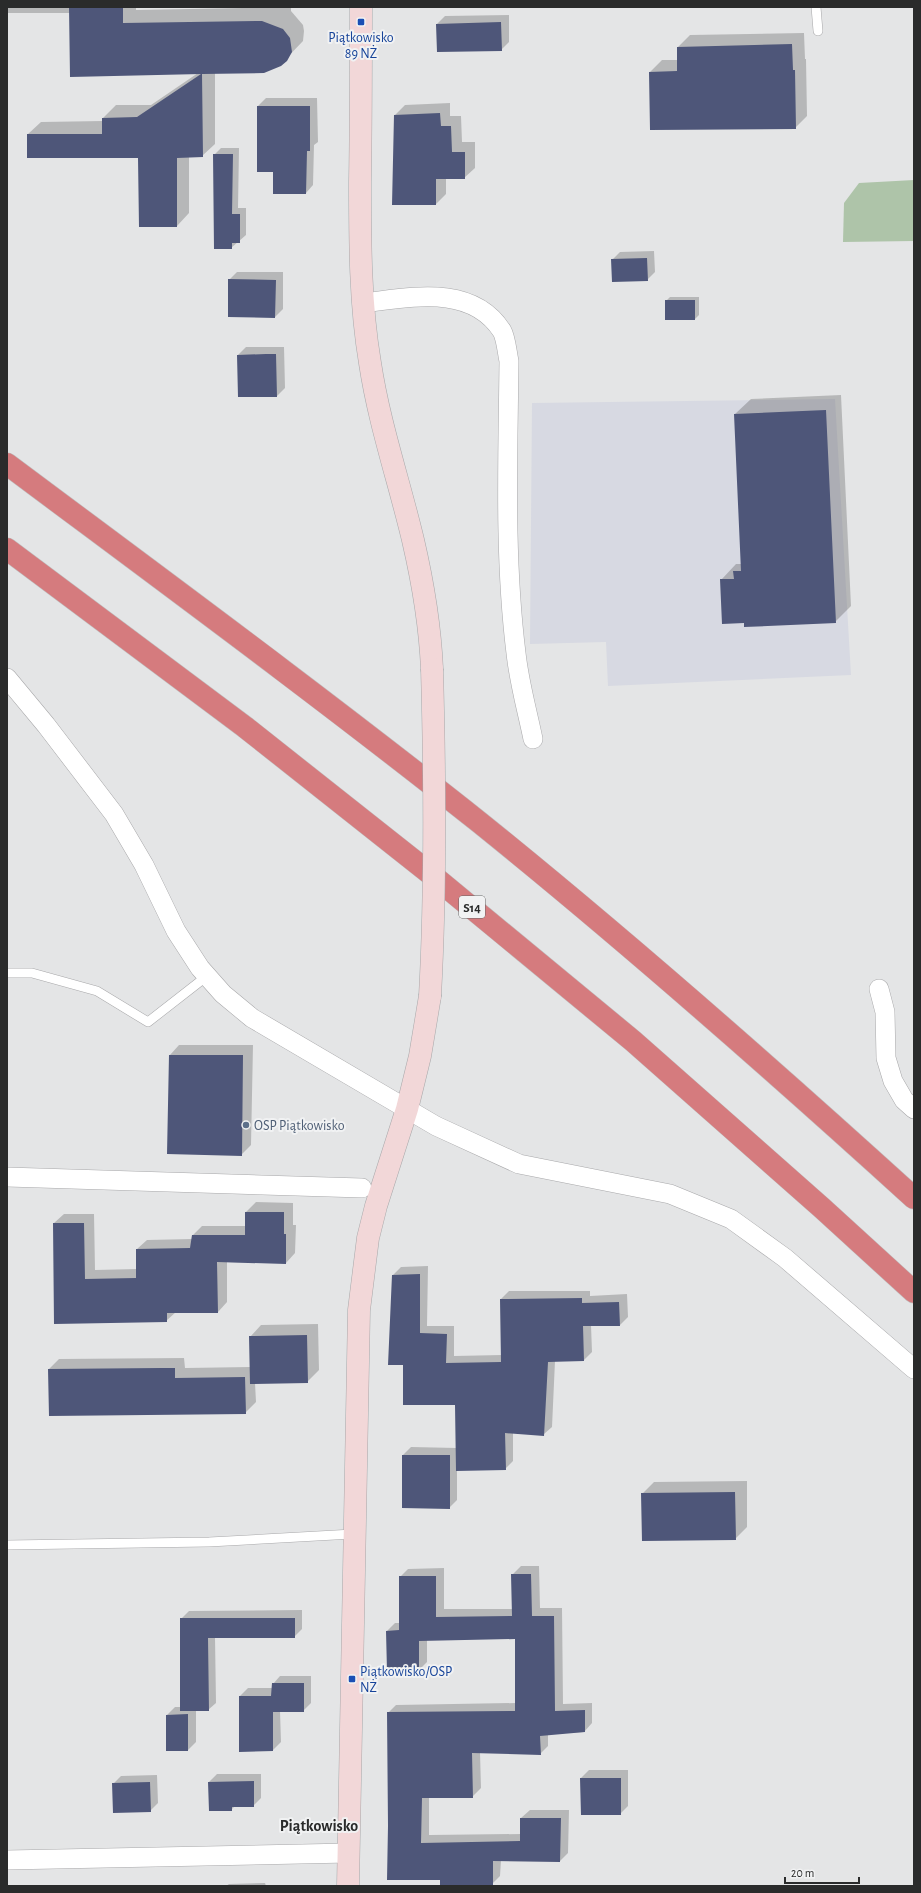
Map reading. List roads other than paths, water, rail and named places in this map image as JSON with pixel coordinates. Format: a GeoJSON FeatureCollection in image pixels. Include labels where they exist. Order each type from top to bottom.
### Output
{"type":"FeatureCollection","features":[{"type":"Feature","properties":{"kind":"highway"},"geometry":{"type":"LineString","coordinates":[[7,464],[283,669],[480,824],[672,983],[914,1198]]}},
{"type":"Feature","properties":{"kind":"highway","name":"S14"},"geometry":{"type":"LineString","coordinates":[[7,549],[245,727],[432,875],[633,1041],[822,1208],[914,1292]]}},
{"type":"Feature","properties":{"kind":"street"},"geometry":{"type":"LineString","coordinates":[[348,1886],[359,1310],[362,1275],[368,1238],[376,1206],[407,1109],[420,1056],[430,996],[434,932],[434,768],[430,631],[424,591],[370,364],[362,303],[360,216],[361,7]]}},
{"type":"Feature","properties":{"kind":"street"},"geometry":{"type":"LineString","coordinates":[[362,303],[433,296],[458,299],[484,311],[502,332],[509,361],[507,544],[519,678],[533,739]]}},
{"type":"Feature","properties":{"kind":"street"},"geometry":{"type":"LineString","coordinates":[[7,678],[46,725],[114,814],[144,865],[176,931],[200,968],[223,994],[252,1018],[436,1126],[519,1164],[670,1194],[731,1219],[785,1258],[914,1369]]}},
{"type":"Feature","properties":{"kind":"street"},"geometry":{"type":"LineString","coordinates":[[879,989],[885,1012],[886,1058],[893,1081],[904,1100],[914,1109]]}},
{"type":"Feature","properties":{"kind":"street"},"geometry":{"type":"LineString","coordinates":[[7,1177],[362,1188]]}},
{"type":"Feature","properties":{"kind":"street"},"geometry":{"type":"LineString","coordinates":[[7,1860],[349,1853]]}},
{"type":"Feature","properties":{"kind":"lane"},"geometry":{"type":"LineString","coordinates":[[816,7],[818,31]]}},
{"type":"Feature","properties":{"kind":"lane"},"geometry":{"type":"LineString","coordinates":[[7,974],[32,973],[97,991],[148,1022],[207,976]]}},
{"type":"Feature","properties":{"kind":"lane"},"geometry":{"type":"LineString","coordinates":[[7,1545],[209,1542],[354,1534]]}},
{"type":"Feature","properties":{"kind":"place","name":"Piątkowisko 89 NŻ"},"geometry":{"type":"Point","coordinates":[361,22]}},
{"type":"Feature","properties":{"kind":"place","name":"OSP Piątkowisko"},"geometry":{"type":"Point","coordinates":[246,1125]}},
{"type":"Feature","properties":{"kind":"place","name":"Piątkowisko/OSP NŻ"},"geometry":{"type":"Point","coordinates":[352,1679]}},
{"type":"Feature","properties":{"kind":"district","name":"Piątkowisko"},"geometry":{"type":"Point","coordinates":[319,1825]}}]}
